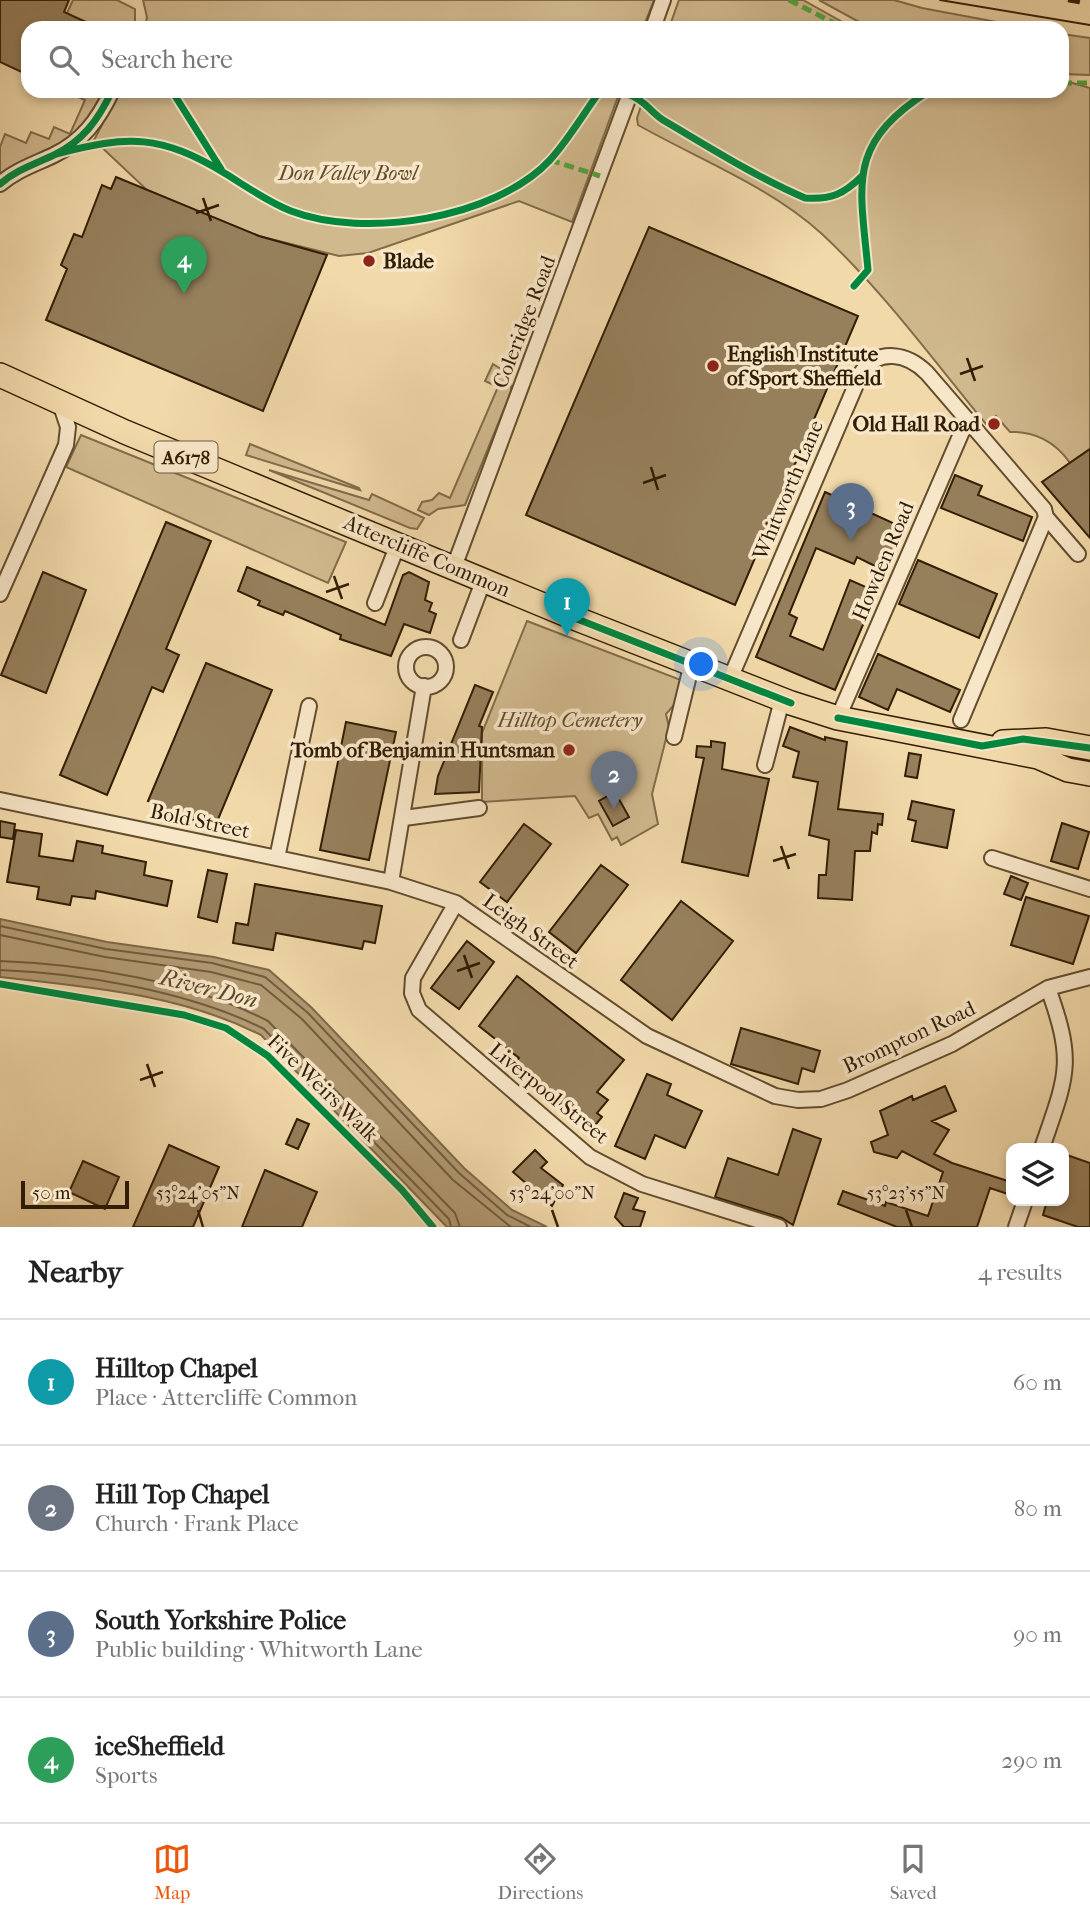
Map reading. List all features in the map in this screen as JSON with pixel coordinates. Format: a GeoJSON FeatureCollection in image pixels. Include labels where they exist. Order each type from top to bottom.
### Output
{"type":"FeatureCollection","features":[{"type":"Feature","properties":{"kind":"main road","name":"Attercliffe Common"},"geometry":{"type":"LineString","coordinates":[[0,375],[60,403],[398,544],[782,699],[838,718],[1038,757],[1068,770],[1090,774]]}},
{"type":"Feature","properties":{"kind":"main road","name":"Attercliffe Common"},"geometry":{"type":"LineString","coordinates":[[982,746],[1023,739],[1090,748]]}},
{"type":"Feature","properties":{"kind":"main road","name":"Attercliffe Common"},"geometry":{"type":"LineString","coordinates":[[1038,757],[1070,754],[1090,758]]}},
{"type":"Feature","properties":{"kind":"street"},"geometry":{"type":"LineString","coordinates":[[656,21],[663,0]]}},
{"type":"Feature","properties":{"kind":"street"},"geometry":{"type":"LineString","coordinates":[[0,184],[15,172],[56,155],[86,134],[108,98]]}},
{"type":"Feature","properties":{"kind":"street","name":"Coleridge Road"},"geometry":{"type":"LineString","coordinates":[[454,567],[628,98]]}},
{"type":"Feature","properties":{"kind":"street","name":"Whitworth Lane"},"geometry":{"type":"LineString","coordinates":[[730,679],[861,373],[876,359],[887,356],[914,360],[967,421]]}},
{"type":"Feature","properties":{"kind":"street"},"geometry":{"type":"LineString","coordinates":[[0,594],[66,445],[68,427],[60,403]]}},
{"type":"Feature","properties":{"kind":"street"},"geometry":{"type":"LineString","coordinates":[[967,421],[1078,554]]}},
{"type":"Feature","properties":{"kind":"street","name":"Howden Road"},"geometry":{"type":"LineString","coordinates":[[838,718],[967,421]]}},
{"type":"Feature","properties":{"kind":"street"},"geometry":{"type":"LineString","coordinates":[[961,720],[1045,513]]}},
{"type":"Feature","properties":{"kind":"street"},"geometry":{"type":"LineString","coordinates":[[375,603],[398,544]]}},
{"type":"Feature","properties":{"kind":"street"},"geometry":{"type":"LineString","coordinates":[[461,639],[484,579]]}},
{"type":"Feature","properties":{"kind":"street"},"geometry":{"type":"LineString","coordinates":[[674,737],[692,663]]}},
{"type":"Feature","properties":{"kind":"street"},"geometry":{"type":"LineString","coordinates":[[391,882],[404,818],[424,686]]}},
{"type":"Feature","properties":{"kind":"street"},"geometry":{"type":"LineString","coordinates":[[765,765],[782,699]]}},
{"type":"Feature","properties":{"kind":"street"},"geometry":{"type":"LineString","coordinates":[[277,858],[309,706]]}},
{"type":"Feature","properties":{"kind":"street","name":"Bold Street"},"geometry":{"type":"LineString","coordinates":[[0,800],[391,882]]}},
{"type":"Feature","properties":{"kind":"street"},"geometry":{"type":"LineString","coordinates":[[404,818],[479,808]]}},
{"type":"Feature","properties":{"kind":"street"},"geometry":{"type":"LineString","coordinates":[[992,858],[1090,888]]}},
{"type":"Feature","properties":{"kind":"street","name":"Leigh Street"},"geometry":{"type":"LineString","coordinates":[[391,882],[456,903],[647,1036],[775,1096],[798,1100],[821,1099]]}},
{"type":"Feature","properties":{"kind":"street","name":"Liverpool Street"},"geometry":{"type":"LineString","coordinates":[[456,903],[413,978],[412,993],[419,1010],[590,1157],[642,1184],[779,1227]]}},
{"type":"Feature","properties":{"kind":"street","name":"Brompton Road"},"geometry":{"type":"LineString","coordinates":[[821,1099],[952,1044],[1048,988],[1090,977]]}},
{"type":"Feature","properties":{"kind":"street"},"geometry":{"type":"LineString","coordinates":[[1044,1143],[1063,1087],[1068,1060],[1063,1029],[1048,988]]}},
{"type":"Feature","properties":{"kind":"street"},"geometry":{"type":"LineString","coordinates":[[1016,1227],[1023,1206]]}},
{"type":"Feature","properties":{"kind":"green space"},"geometry":{"type":"Polygon","coordinates":[[[73,0],[117,0],[135,9],[135,21],[81,21],[67,13],[73,0]]]}},
{"type":"Feature","properties":{"kind":"green space"},"geometry":{"type":"Polygon","coordinates":[[[143,0],[654,0],[646,21],[146,21],[143,0]]]}},
{"type":"Feature","properties":{"kind":"green space"},"geometry":{"type":"Polygon","coordinates":[[[679,0],[803,0],[840,21],[672,21],[679,0]]]}},
{"type":"Feature","properties":{"kind":"green space"},"geometry":{"type":"Polygon","coordinates":[[[819,0],[894,0],[992,21],[857,21],[819,0]]]}},
{"type":"Feature","properties":{"kind":"green space"},"geometry":{"type":"Polygon","coordinates":[[[1069,35],[1090,38],[1090,75],[1069,74],[1069,35]]]}},
{"type":"Feature","properties":{"kind":"green space"},"geometry":{"type":"Polygon","coordinates":[[[1069,82],[1090,88],[1090,449],[1070,463],[1050,443],[1027,433],[1010,432],[996,416],[986,424],[907,326],[822,234],[757,188],[638,125],[637,118],[644,98],[1069,98],[1069,82]]]}},
{"type":"Feature","properties":{"kind":"green space"},"geometry":{"type":"Polygon","coordinates":[[[81,98],[105,98],[93,122],[65,143],[0,175],[0,147],[5,134],[26,143],[31,132],[49,139],[54,127],[70,134],[85,100],[81,98]]]}},
{"type":"Feature","properties":{"kind":"green space","name":"Don Valley Bowl"},"geometry":{"type":"Polygon","coordinates":[[[116,98],[617,98],[572,222],[519,201],[368,253],[339,256],[259,236],[148,191],[94,140],[116,98]]]}},
{"type":"Feature","properties":{"kind":"green space"},"geometry":{"type":"Polygon","coordinates":[[[493,364],[507,375],[511,392],[465,505],[438,509],[429,515],[418,510],[422,502],[432,500],[439,493],[450,498],[498,387],[485,381],[493,364]]]}},
{"type":"Feature","properties":{"kind":"green space"},"geometry":{"type":"Polygon","coordinates":[[[81,435],[346,542],[328,583],[66,467],[81,435]]]}},
{"type":"Feature","properties":{"kind":"green space"},"geometry":{"type":"Polygon","coordinates":[[[250,444],[359,488],[360,490],[246,455],[250,444]]]}},
{"type":"Feature","properties":{"kind":"green space"},"geometry":{"type":"Polygon","coordinates":[[[269,470],[369,500],[372,494],[424,518],[417,529],[410,528],[269,470]]]}},
{"type":"Feature","properties":{"kind":"green space","name":"Hilltop Cemetery"},"geometry":{"type":"Polygon","coordinates":[[[527,621],[681,680],[674,705],[666,714],[669,727],[652,794],[658,824],[621,845],[617,837],[612,840],[598,814],[589,818],[575,796],[482,802],[482,733],[527,621]]]}},
{"type":"Feature","properties":{"kind":"water","name":"River Don"},"geometry":{"type":"Polygon","coordinates":[[[0,919],[107,942],[214,957],[269,970],[312,1008],[464,1168],[512,1210],[547,1227],[447,1227],[261,1035],[230,1021],[166,1001],[100,989],[0,977],[0,919]]]}},
{"type":"Feature","properties":{"kind":"building"},"geometry":{"type":"Polygon","coordinates":[[[0,0],[69,0],[64,12],[84,21],[21,21],[21,72],[0,62],[0,0]]]}},
{"type":"Feature","properties":{"kind":"building"},"geometry":{"type":"Polygon","coordinates":[[[116,177],[259,236],[327,255],[263,411],[46,320],[67,269],[61,265],[74,234],[82,237],[102,185],[111,189],[116,177]]]}},
{"type":"Feature","properties":{"kind":"building","name":"English Institute of Sport Sheffield"},"geometry":{"type":"Polygon","coordinates":[[[649,227],[858,316],[735,605],[526,515],[649,227]]]}},
{"type":"Feature","properties":{"kind":"building"},"geometry":{"type":"Polygon","coordinates":[[[1090,449],[1090,538],[1042,482],[1090,449]]]}},
{"type":"Feature","properties":{"kind":"building"},"geometry":{"type":"Polygon","coordinates":[[[955,475],[982,486],[978,495],[1032,517],[1023,541],[941,508],[955,475]]]}},
{"type":"Feature","properties":{"kind":"building"},"geometry":{"type":"Polygon","coordinates":[[[825,492],[906,529],[885,576],[875,571],[877,567],[857,557],[854,564],[816,548],[789,614],[797,618],[790,636],[823,650],[850,580],[877,592],[835,690],[756,657],[825,492]]]}},
{"type":"Feature","properties":{"kind":"building"},"geometry":{"type":"Polygon","coordinates":[[[166,522],[211,541],[166,649],[179,655],[163,692],[152,687],[107,795],[60,775],[166,522]]]}},
{"type":"Feature","properties":{"kind":"building"},"geometry":{"type":"Polygon","coordinates":[[[918,560],[997,594],[979,638],[899,604],[918,560]]]}},
{"type":"Feature","properties":{"kind":"building"},"geometry":{"type":"Polygon","coordinates":[[[247,567],[385,625],[403,575],[409,572],[429,582],[425,600],[432,603],[429,611],[436,614],[430,633],[404,624],[391,656],[340,639],[341,635],[285,611],[283,615],[258,605],[260,601],[238,591],[247,567]]]}},
{"type":"Feature","properties":{"kind":"building"},"geometry":{"type":"Polygon","coordinates":[[[43,572],[86,590],[46,693],[1,675],[43,572]]]}},
{"type":"Feature","properties":{"kind":"building"},"geometry":{"type":"Polygon","coordinates":[[[878,654],[960,690],[950,712],[897,689],[888,710],[859,697],[878,654]]]}},
{"type":"Feature","properties":{"kind":"building"},"geometry":{"type":"Polygon","coordinates":[[[206,663],[272,690],[214,829],[148,801],[206,663]]]}},
{"type":"Feature","properties":{"kind":"building"},"geometry":{"type":"Polygon","coordinates":[[[475,685],[493,692],[479,726],[482,727],[479,792],[435,794],[438,776],[475,685]]]}},
{"type":"Feature","properties":{"kind":"building"},"geometry":{"type":"Polygon","coordinates":[[[346,722],[396,732],[369,860],[320,850],[346,722]]]}},
{"type":"Feature","properties":{"kind":"building"},"geometry":{"type":"Polygon","coordinates":[[[790,727],[825,740],[825,737],[847,742],[838,809],[883,814],[882,825],[878,824],[877,834],[872,832],[870,851],[855,851],[852,900],[818,898],[819,875],[826,875],[829,840],[809,835],[818,782],[793,777],[799,752],[783,746],[790,727]]]}},
{"type":"Feature","properties":{"kind":"building"},"geometry":{"type":"Polygon","coordinates":[[[711,741],[725,743],[722,769],[769,779],[748,876],[682,862],[704,758],[696,757],[697,746],[711,747],[711,741]]]}},
{"type":"Feature","properties":{"kind":"building"},"geometry":{"type":"Polygon","coordinates":[[[909,753],[921,755],[917,778],[905,776],[909,753]]]}},
{"type":"Feature","properties":{"kind":"building"},"geometry":{"type":"Polygon","coordinates":[[[615,792],[629,817],[613,826],[599,801],[615,792]]]}},
{"type":"Feature","properties":{"kind":"building"},"geometry":{"type":"Polygon","coordinates":[[[912,801],[954,810],[947,848],[912,841],[916,821],[908,819],[912,801]]]}},
{"type":"Feature","properties":{"kind":"building"},"geometry":{"type":"Polygon","coordinates":[[[0,821],[15,824],[13,839],[0,837],[0,821]]]}},
{"type":"Feature","properties":{"kind":"building"},"geometry":{"type":"Polygon","coordinates":[[[1062,823],[1089,832],[1078,869],[1051,861],[1062,823]]]}},
{"type":"Feature","properties":{"kind":"building"},"geometry":{"type":"Polygon","coordinates":[[[524,824],[551,844],[507,902],[480,882],[524,824]]]}},
{"type":"Feature","properties":{"kind":"building"},"geometry":{"type":"Polygon","coordinates":[[[16,830],[42,834],[39,856],[73,861],[77,841],[103,846],[102,853],[146,862],[144,875],[172,881],[167,906],[96,891],[95,899],[72,896],[70,905],[37,899],[39,887],[7,882],[16,830]]]}},
{"type":"Feature","properties":{"kind":"building"},"geometry":{"type":"Polygon","coordinates":[[[601,865],[628,885],[576,953],[549,932],[601,865]]]}},
{"type":"Feature","properties":{"kind":"building"},"geometry":{"type":"Polygon","coordinates":[[[208,870],[227,874],[217,922],[198,917],[208,870]]]}},
{"type":"Feature","properties":{"kind":"building"},"geometry":{"type":"Polygon","coordinates":[[[1011,876],[1028,883],[1021,900],[1004,894],[1011,876]]]}},
{"type":"Feature","properties":{"kind":"building"},"geometry":{"type":"Polygon","coordinates":[[[255,884],[382,906],[375,943],[364,941],[362,949],[276,933],[273,950],[233,943],[236,923],[248,925],[255,884]]]}},
{"type":"Feature","properties":{"kind":"building"},"geometry":{"type":"Polygon","coordinates":[[[1026,897],[1089,916],[1073,964],[1011,945],[1026,897]]]}},
{"type":"Feature","properties":{"kind":"building"},"geometry":{"type":"Polygon","coordinates":[[[681,901],[733,941],[672,1020],[621,980],[681,901]]]}},
{"type":"Feature","properties":{"kind":"building"},"geometry":{"type":"Polygon","coordinates":[[[467,941],[494,962],[459,1009],[431,988],[467,941]]]}},
{"type":"Feature","properties":{"kind":"building"},"geometry":{"type":"Polygon","coordinates":[[[517,976],[624,1060],[597,1092],[608,1100],[597,1113],[602,1117],[591,1130],[513,1066],[519,1058],[479,1026],[517,976]]]}},
{"type":"Feature","properties":{"kind":"building"},"geometry":{"type":"Polygon","coordinates":[[[741,1028],[820,1051],[814,1072],[802,1068],[798,1084],[731,1064],[741,1028]]]}},
{"type":"Feature","properties":{"kind":"building"},"geometry":{"type":"Polygon","coordinates":[[[647,1074],[671,1084],[667,1095],[702,1111],[685,1148],[655,1135],[645,1159],[615,1146],[647,1074]]]}},
{"type":"Feature","properties":{"kind":"building"},"geometry":{"type":"Polygon","coordinates":[[[945,1086],[956,1111],[932,1121],[949,1130],[934,1154],[952,1163],[1006,1180],[1006,1193],[990,1188],[977,1227],[897,1227],[838,1204],[843,1191],[885,1206],[886,1202],[928,1216],[943,1172],[902,1151],[897,1158],[874,1152],[871,1142],[888,1135],[880,1111],[912,1096],[913,1100],[945,1086]]]}},
{"type":"Feature","properties":{"kind":"building"},"geometry":{"type":"Polygon","coordinates":[[[297,1119],[309,1124],[298,1149],[286,1144],[297,1119]]]}},
{"type":"Feature","properties":{"kind":"building"},"geometry":{"type":"Polygon","coordinates":[[[793,1129],[821,1139],[793,1225],[782,1218],[715,1197],[728,1158],[778,1175],[793,1129]]]}},
{"type":"Feature","properties":{"kind":"building"},"geometry":{"type":"Polygon","coordinates":[[[169,1145],[219,1167],[193,1227],[133,1227],[169,1145]]]}},
{"type":"Feature","properties":{"kind":"building"},"geometry":{"type":"Polygon","coordinates":[[[535,1150],[547,1162],[541,1168],[563,1185],[552,1206],[513,1172],[535,1150]]]}},
{"type":"Feature","properties":{"kind":"building"},"geometry":{"type":"Polygon","coordinates":[[[1069,1156],[1090,1163],[1090,1227],[1078,1227],[1043,1215],[1046,1206],[1069,1206],[1069,1156]]]}},
{"type":"Feature","properties":{"kind":"building"},"geometry":{"type":"Polygon","coordinates":[[[83,1161],[119,1177],[105,1209],[69,1192],[83,1161]]]}},
{"type":"Feature","properties":{"kind":"building"},"geometry":{"type":"Polygon","coordinates":[[[265,1170],[317,1192],[302,1227],[242,1227],[265,1170]]]}},
{"type":"Feature","properties":{"kind":"building"},"geometry":{"type":"Polygon","coordinates":[[[624,1193],[638,1198],[633,1209],[645,1212],[640,1227],[624,1227],[615,1217],[624,1193]]]}},
{"type":"Feature","properties":{"kind":"tram line"},"geometry":{"type":"LineString","coordinates":[[940,0],[1066,21]]}},
{"type":"Feature","properties":{"kind":"tram line"},"geometry":{"type":"LineString","coordinates":[[1069,22],[1090,25]]}},
{"type":"Feature","properties":{"kind":"railway"},"geometry":{"type":"LineString","coordinates":[[1068,0],[1090,4]]}},
{"type":"Feature","properties":{"kind":"marked path"},"geometry":{"type":"LineString","coordinates":[[789,0],[830,21]]}},
{"type":"Feature","properties":{"kind":"marked path"},"geometry":{"type":"LineString","coordinates":[[1069,83],[1090,83]]}},
{"type":"Feature","properties":{"kind":"marked path"},"geometry":{"type":"LineString","coordinates":[[550,160],[600,176]]}},
{"type":"Feature","properties":{"kind":"cycle path"},"geometry":{"type":"LineString","coordinates":[[0,184],[73,143],[95,120],[108,98]]}},
{"type":"Feature","properties":{"kind":"cycle path"},"geometry":{"type":"LineString","coordinates":[[176,98],[221,169]]}},
{"type":"Feature","properties":{"kind":"cycle path"},"geometry":{"type":"LineString","coordinates":[[56,154],[124,141],[162,145],[203,161],[291,211],[321,219],[391,223],[463,209],[497,197],[526,180],[557,152],[595,98]]}},
{"type":"Feature","properties":{"kind":"cycle path"},"geometry":{"type":"LineString","coordinates":[[636,98],[663,120],[715,151],[805,198],[822,198],[836,194],[862,176]]}},
{"type":"Feature","properties":{"kind":"cycle path"},"geometry":{"type":"LineString","coordinates":[[854,286],[868,270],[862,213],[864,168],[871,148],[883,129],[919,98]]}},
{"type":"Feature","properties":{"kind":"cycle path"},"geometry":{"type":"LineString","coordinates":[[572,617],[791,703]]}},
{"type":"Feature","properties":{"kind":"cycle path"},"geometry":{"type":"LineString","coordinates":[[838,718],[982,746],[1023,739],[1090,748]]}},
{"type":"Feature","properties":{"kind":"cycle path","name":"Five Weirs Walk"},"geometry":{"type":"LineString","coordinates":[[0,984],[184,1015],[226,1028],[268,1056],[402,1190],[433,1227]]}},
{"type":"Feature","properties":{"kind":"place","name":"Blade"},"geometry":{"type":"Point","coordinates":[369,261]}},
{"type":"Feature","properties":{"kind":"place","name":"iceSheffield"},"geometry":{"type":"Point","coordinates":[184,294]}},
{"type":"Feature","properties":{"kind":"place","name":"English Institute of Sport Sheffield"},"geometry":{"type":"Point","coordinates":[713,366]}},
{"type":"Feature","properties":{"kind":"place","name":"Old Hall Road"},"geometry":{"type":"Point","coordinates":[994,424]}},
{"type":"Feature","properties":{"kind":"place","name":"South Yorkshire Police"},"geometry":{"type":"Point","coordinates":[851,541]}},
{"type":"Feature","properties":{"kind":"place","name":"Hilltop Chapel"},"geometry":{"type":"Point","coordinates":[567,636]}},
{"type":"Feature","properties":{"kind":"place","name":"Tomb of Benjamin Huntsman"},"geometry":{"type":"Point","coordinates":[569,750]}},
{"type":"Feature","properties":{"kind":"place","name":"Hill Top Chapel"},"geometry":{"type":"Point","coordinates":[614,809]}}]}
